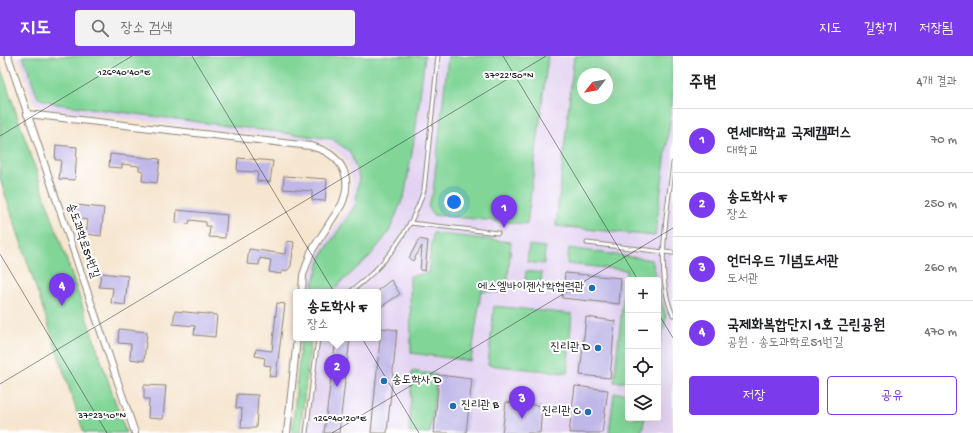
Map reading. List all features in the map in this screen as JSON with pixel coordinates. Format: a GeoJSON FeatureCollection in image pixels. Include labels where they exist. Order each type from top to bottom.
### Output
{"type":"FeatureCollection","features":[{"type":"Feature","properties":{"kind":"street","name":"송도과학로51번길"},"geometry":{"type":"LineString","coordinates":[[8,56],[135,433]]}},
{"type":"Feature","properties":{"kind":"street"},"geometry":{"type":"LineString","coordinates":[[27,114],[310,146],[327,151],[334,156],[343,170],[346,178],[345,196],[342,204],[311,252],[303,275],[302,289]]}},
{"type":"Feature","properties":{"kind":"street"},"geometry":{"type":"LineString","coordinates":[[287,433],[297,341]]}},
{"type":"Feature","properties":{"kind":"lane"},"geometry":{"type":"LineString","coordinates":[[354,289],[373,273],[388,256],[418,208],[424,190],[438,56]]}},
{"type":"Feature","properties":{"kind":"lane"},"geometry":{"type":"LineString","coordinates":[[673,163],[663,252],[664,277],[667,296],[673,315]]}},
{"type":"Feature","properties":{"kind":"lane"},"geometry":{"type":"LineString","coordinates":[[410,223],[498,233]]}},
{"type":"Feature","properties":{"kind":"lane"},"geometry":{"type":"LineString","coordinates":[[588,243],[673,253]]}},
{"type":"Feature","properties":{"kind":"lane"},"geometry":{"type":"LineString","coordinates":[[306,433],[318,341]]}},
{"type":"Feature","properties":{"kind":"shaded area"},"geometry":{"type":"Polygon","coordinates":[[[18,56],[673,56],[673,433],[303,433],[318,341],[381,341],[381,289],[308,289],[310,275],[320,250],[349,206],[352,188],[352,178],[343,156],[324,143],[47,109],[34,102],[18,56]]]}},
{"type":"Feature","properties":{"kind":"green space"},"geometry":{"type":"Polygon","coordinates":[[[23,56],[425,56],[415,134],[405,193],[389,232],[370,256],[334,289],[312,289],[322,255],[356,204],[359,177],[350,152],[332,139],[57,104],[38,98],[23,56]]]}},
{"type":"Feature","properties":{"kind":"green space"},"geometry":{"type":"Polygon","coordinates":[[[448,56],[548,56],[527,224],[433,215],[428,206],[433,192],[448,56]]]}},
{"type":"Feature","properties":{"kind":"green space"},"geometry":{"type":"Polygon","coordinates":[[[574,56],[673,56],[673,98],[655,236],[556,226],[574,56]]]}},
{"type":"Feature","properties":{"kind":"green space"},"geometry":{"type":"Polygon","coordinates":[[[0,66],[126,433],[84,433],[0,179],[0,66]]]}},
{"type":"Feature","properties":{"kind":"green space"},"geometry":{"type":"Polygon","coordinates":[[[433,233],[511,242],[507,293],[481,291],[471,361],[411,353],[410,276],[428,273],[433,233]]]}},
{"type":"Feature","properties":{"kind":"green space"},"geometry":{"type":"Polygon","coordinates":[[[529,245],[545,247],[544,264],[527,262],[529,245]]]}},
{"type":"Feature","properties":{"kind":"green space"},"geometry":{"type":"Polygon","coordinates":[[[569,248],[652,260],[656,277],[625,277],[626,270],[567,264],[569,248]]]}},
{"type":"Feature","properties":{"kind":"green space"},"geometry":{"type":"Polygon","coordinates":[[[526,271],[542,273],[540,290],[524,288],[526,271]]]}},
{"type":"Feature","properties":{"kind":"green space"},"geometry":{"type":"Polygon","coordinates":[[[625,279],[625,382],[614,382],[625,279]]]}},
{"type":"Feature","properties":{"kind":"green space"},"geometry":{"type":"Polygon","coordinates":[[[661,297],[666,317],[661,340],[661,297]]]}},
{"type":"Feature","properties":{"kind":"green space"},"geometry":{"type":"Polygon","coordinates":[[[494,306],[572,314],[567,373],[488,365],[494,306]]]}},
{"type":"Feature","properties":{"kind":"green space"},"geometry":{"type":"Polygon","coordinates":[[[301,341],[311,341],[300,433],[292,433],[301,341]]]}},
{"type":"Feature","properties":{"kind":"green space"},"geometry":{"type":"Polygon","coordinates":[[[412,371],[437,375],[430,433],[409,433],[412,371]]]}},
{"type":"Feature","properties":{"kind":"green space"},"geometry":{"type":"Polygon","coordinates":[[[614,393],[625,393],[625,421],[644,421],[641,433],[609,433],[614,393]]]}},
{"type":"Feature","properties":{"kind":"building"},"geometry":{"type":"Polygon","coordinates":[[[56,145],[77,147],[75,180],[59,179],[61,160],[55,160],[56,145]]]}},
{"type":"Feature","properties":{"kind":"building"},"geometry":{"type":"Polygon","coordinates":[[[110,154],[160,159],[157,183],[142,181],[143,171],[139,170],[139,166],[122,164],[122,168],[109,167],[110,154]]]}},
{"type":"Feature","properties":{"kind":"building"},"geometry":{"type":"Polygon","coordinates":[[[238,158],[273,161],[270,182],[257,181],[258,172],[237,171],[238,158]]]}},
{"type":"Feature","properties":{"kind":"building"},"geometry":{"type":"Polygon","coordinates":[[[284,176],[327,179],[325,201],[312,200],[312,191],[283,189],[284,176]]]}},
{"type":"Feature","properties":{"kind":"building"},"geometry":{"type":"Polygon","coordinates":[[[76,205],[104,208],[101,236],[86,234],[88,220],[74,218],[76,205]]]}},
{"type":"Feature","properties":{"kind":"building"},"geometry":{"type":"Polygon","coordinates":[[[177,210],[227,215],[225,238],[209,237],[210,226],[206,226],[206,222],[190,220],[189,224],[176,223],[177,210]]]}},
{"type":"Feature","properties":{"kind":"building"},"geometry":{"type":"Polygon","coordinates":[[[419,239],[428,241],[425,271],[420,270],[422,246],[413,261],[409,258],[419,239]]]}},
{"type":"Feature","properties":{"kind":"building"},"geometry":{"type":"Polygon","coordinates":[[[287,241],[294,242],[291,266],[288,270],[281,272],[281,274],[269,272],[271,260],[260,258],[259,265],[247,264],[249,249],[285,254],[287,241]]]}},
{"type":"Feature","properties":{"kind":"building"},"geometry":{"type":"Polygon","coordinates":[[[101,273],[128,276],[125,305],[111,303],[113,288],[99,287],[101,273]]]}},
{"type":"Feature","properties":{"kind":"building","name":"에스엘바이젠산학협력관"},"geometry":{"type":"Polygon","coordinates":[[[565,273],[621,278],[619,304],[562,298],[565,273]]]}},
{"type":"Feature","properties":{"kind":"building"},"geometry":{"type":"Polygon","coordinates":[[[391,280],[400,294],[381,307],[381,289],[379,289],[391,280]]]}},
{"type":"Feature","properties":{"kind":"building"},"geometry":{"type":"Polygon","coordinates":[[[277,303],[285,304],[276,377],[269,376],[271,366],[264,365],[265,358],[255,356],[256,349],[272,351],[277,303]]]}},
{"type":"Feature","properties":{"kind":"building"},"geometry":{"type":"Polygon","coordinates":[[[175,311],[217,315],[215,337],[194,335],[195,326],[173,324],[175,311]]]}},
{"type":"Feature","properties":{"kind":"building","name":"진리관 D"},"geometry":{"type":"Polygon","coordinates":[[[586,317],[615,321],[610,378],[580,375],[586,317]]]}},
{"type":"Feature","properties":{"kind":"building","name":"송도학사 D"},"geometry":{"type":"Polygon","coordinates":[[[381,328],[397,330],[387,433],[371,433],[380,341],[381,341],[381,328]]]}},
{"type":"Feature","properties":{"kind":"building"},"geometry":{"type":"Polygon","coordinates":[[[119,329],[147,332],[144,361],[130,359],[131,344],[118,343],[119,329]]]}},
{"type":"Feature","properties":{"kind":"building"},"geometry":{"type":"Polygon","coordinates":[[[336,341],[350,341],[339,433],[324,433],[336,341]]]}},
{"type":"Feature","properties":{"kind":"building","name":"진리관 B"},"geometry":{"type":"Polygon","coordinates":[[[439,375],[472,379],[466,433],[434,433],[439,375]]]}},
{"type":"Feature","properties":{"kind":"building"},"geometry":{"type":"Polygon","coordinates":[[[144,385],[166,386],[163,419],[148,418],[149,399],[144,399],[144,385]]]}},
{"type":"Feature","properties":{"kind":"building","name":"진리관 C"},"geometry":{"type":"Polygon","coordinates":[[[575,386],[608,390],[602,433],[569,433],[575,386]]]}},
{"type":"Feature","properties":{"kind":"building"},"geometry":{"type":"Polygon","coordinates":[[[237,394],[258,395],[256,428],[241,428],[242,409],[236,408],[237,394]]]}},
{"type":"Feature","properties":{"kind":"building"},"geometry":{"type":"Polygon","coordinates":[[[506,402],[542,406],[540,433],[502,433],[506,402]]]}},
{"type":"Feature","properties":{"kind":"place","name":"연세대학교 국제캠퍼스"},"geometry":{"type":"Point","coordinates":[504,228]}},
{"type":"Feature","properties":{"kind":"place","name":"에스엘바이젠산학협력관"},"geometry":{"type":"Point","coordinates":[592,288]}},
{"type":"Feature","properties":{"kind":"place","name":"국제화복합단지 1호 근린공원"},"geometry":{"type":"Point","coordinates":[62,306]}},
{"type":"Feature","properties":{"kind":"place","name":"진리관 D"},"geometry":{"type":"Point","coordinates":[598,348]}},
{"type":"Feature","properties":{"kind":"place","name":"송도학사 D"},"geometry":{"type":"Point","coordinates":[384,381]}},
{"type":"Feature","properties":{"kind":"place","name":"송도학사 F"},"geometry":{"type":"Point","coordinates":[337,387]}},
{"type":"Feature","properties":{"kind":"place","name":"진리관 B"},"geometry":{"type":"Point","coordinates":[453,406]}},
{"type":"Feature","properties":{"kind":"place","name":"진리관 C"},"geometry":{"type":"Point","coordinates":[588,412]}},
{"type":"Feature","properties":{"kind":"place","name":"언더우드 기념도서관"},"geometry":{"type":"Point","coordinates":[522,419]}}]}
